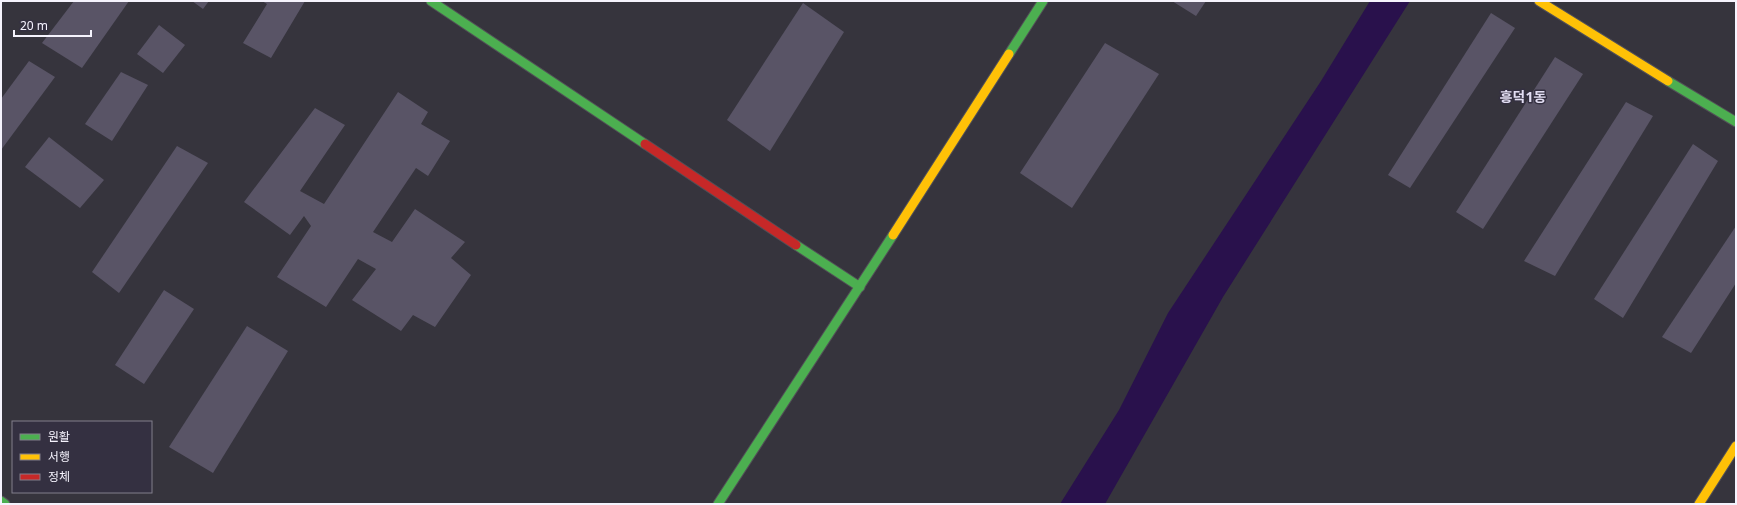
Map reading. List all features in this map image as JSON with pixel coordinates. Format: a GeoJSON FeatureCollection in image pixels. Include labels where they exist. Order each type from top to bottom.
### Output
{"type":"FeatureCollection","features":[{"type":"Feature","properties":{"kind":"street"},"geometry":{"type":"LineString","coordinates":[[430,1],[860,287]]}},
{"type":"Feature","properties":{"kind":"street"},"geometry":{"type":"LineString","coordinates":[[718,504],[860,287],[1043,1]]}},
{"type":"Feature","properties":{"kind":"street"},"geometry":{"type":"LineString","coordinates":[[1539,1],[1736,122]]}},
{"type":"Feature","properties":{"kind":"street"},"geometry":{"type":"LineString","coordinates":[[1699,504],[1736,446]]}},
{"type":"Feature","properties":{"kind":"street"},"geometry":{"type":"LineString","coordinates":[[1,501],[6,504]]}},
{"type":"Feature","properties":{"kind":"shaded area"},"geometry":{"type":"Polygon","coordinates":[[[1370,1],[1410,1],[1223,297],[1105,504],[1060,504],[1119,410],[1168,313],[1321,81],[1370,1]]]}},
{"type":"Feature","properties":{"kind":"building"},"geometry":{"type":"Polygon","coordinates":[[[74,1],[129,1],[82,68],[42,43],[74,1]]]}},
{"type":"Feature","properties":{"kind":"building"},"geometry":{"type":"Polygon","coordinates":[[[192,1],[209,1],[203,9],[192,1]]]}},
{"type":"Feature","properties":{"kind":"building"},"geometry":{"type":"Polygon","coordinates":[[[262,1],[305,1],[271,58],[243,43],[267,4],[262,1]]]}},
{"type":"Feature","properties":{"kind":"building"},"geometry":{"type":"Polygon","coordinates":[[[1172,1],[1206,1],[1196,16],[1172,1]]]}},
{"type":"Feature","properties":{"kind":"building"},"geometry":{"type":"Polygon","coordinates":[[[803,3],[844,32],[770,151],[727,120],[803,3]]]}},
{"type":"Feature","properties":{"kind":"building"},"geometry":{"type":"Polygon","coordinates":[[[1491,13],[1515,28],[1410,188],[1388,175],[1491,13]]]}},
{"type":"Feature","properties":{"kind":"building"},"geometry":{"type":"Polygon","coordinates":[[[159,25],[185,45],[163,73],[137,54],[159,25]]]}},
{"type":"Feature","properties":{"kind":"building"},"geometry":{"type":"Polygon","coordinates":[[[1105,43],[1159,74],[1072,208],[1020,173],[1105,43]]]}},
{"type":"Feature","properties":{"kind":"building"},"geometry":{"type":"Polygon","coordinates":[[[1555,57],[1583,74],[1483,229],[1456,212],[1555,57]]]}},
{"type":"Feature","properties":{"kind":"building"},"geometry":{"type":"Polygon","coordinates":[[[29,61],[55,77],[1,150],[1,99],[29,61]]]}},
{"type":"Feature","properties":{"kind":"building"},"geometry":{"type":"Polygon","coordinates":[[[121,72],[148,85],[112,141],[85,124],[121,72]]]}},
{"type":"Feature","properties":{"kind":"building"},"geometry":{"type":"Polygon","coordinates":[[[398,92],[428,112],[421,124],[450,141],[428,176],[416,168],[373,232],[392,242],[415,209],[465,242],[451,258],[471,275],[435,327],[413,315],[401,331],[352,300],[376,269],[358,259],[326,307],[277,277],[311,226],[304,216],[290,235],[244,202],[315,108],[345,125],[300,191],[324,204],[398,92]]]}},
{"type":"Feature","properties":{"kind":"building"},"geometry":{"type":"Polygon","coordinates":[[[1626,102],[1653,116],[1555,276],[1524,261],[1626,102]]]}},
{"type":"Feature","properties":{"kind":"building"},"geometry":{"type":"Polygon","coordinates":[[[49,137],[104,180],[80,208],[25,167],[49,137]]]}},
{"type":"Feature","properties":{"kind":"building"},"geometry":{"type":"Polygon","coordinates":[[[1693,144],[1718,161],[1623,318],[1594,299],[1693,144]]]}},
{"type":"Feature","properties":{"kind":"building"},"geometry":{"type":"Polygon","coordinates":[[[177,146],[208,163],[119,293],[92,272],[177,146]]]}},
{"type":"Feature","properties":{"kind":"building"},"geometry":{"type":"Polygon","coordinates":[[[1736,226],[1736,283],[1691,353],[1662,337],[1736,226]]]}},
{"type":"Feature","properties":{"kind":"building"},"geometry":{"type":"Polygon","coordinates":[[[164,290],[194,309],[144,384],[115,365],[164,290]]]}},
{"type":"Feature","properties":{"kind":"building"},"geometry":{"type":"Polygon","coordinates":[[[247,326],[288,351],[213,473],[169,447],[247,326]]]}},
{"type":"Feature","properties":{"kind":"traffic: fast"},"geometry":{"type":"LineString","coordinates":[[431,1],[645,144]]}},
{"type":"Feature","properties":{"kind":"traffic: fast"},"geometry":{"type":"LineString","coordinates":[[1009,54],[1043,1]]}},
{"type":"Feature","properties":{"kind":"traffic: fast"},"geometry":{"type":"LineString","coordinates":[[1668,81],[1736,122]]}},
{"type":"Feature","properties":{"kind":"traffic: fast"},"geometry":{"type":"LineString","coordinates":[[718,504],[893,235]]}},
{"type":"Feature","properties":{"kind":"traffic: fast"},"geometry":{"type":"LineString","coordinates":[[796,245],[860,287]]}},
{"type":"Feature","properties":{"kind":"traffic: fast"},"geometry":{"type":"LineString","coordinates":[[1,501],[5,504]]}},
{"type":"Feature","properties":{"kind":"traffic: slow"},"geometry":{"type":"LineString","coordinates":[[1539,1],[1668,81]]}},
{"type":"Feature","properties":{"kind":"traffic: slow"},"geometry":{"type":"LineString","coordinates":[[893,235],[1009,54]]}},
{"type":"Feature","properties":{"kind":"traffic: slow"},"geometry":{"type":"LineString","coordinates":[[1699,504],[1736,446]]}},
{"type":"Feature","properties":{"kind":"traffic: jam"},"geometry":{"type":"LineString","coordinates":[[645,144],[796,245]]}},
{"type":"Feature","properties":{"kind":"district","name":"흥덕1동"},"geometry":{"type":"Point","coordinates":[1523,96]}}]}
